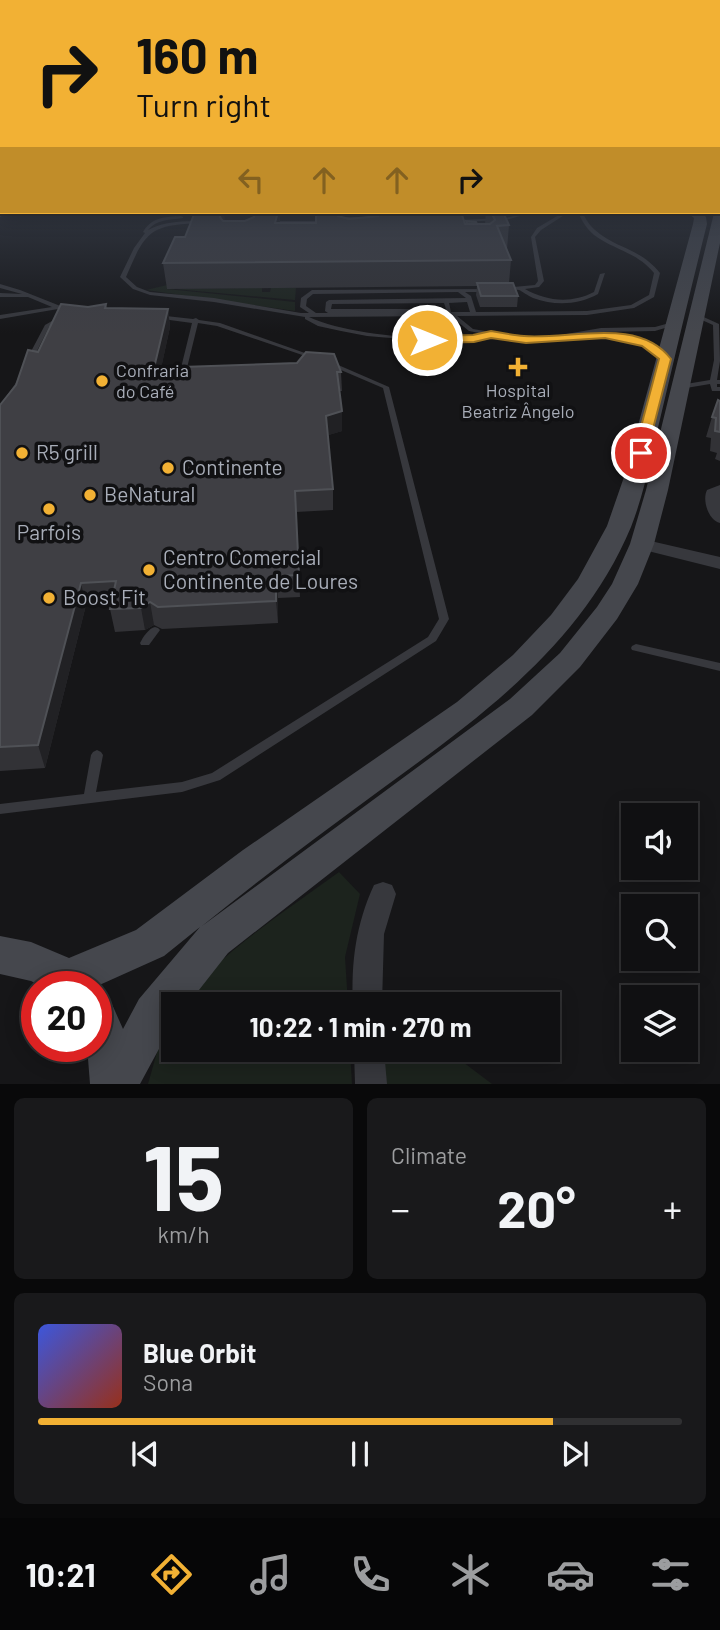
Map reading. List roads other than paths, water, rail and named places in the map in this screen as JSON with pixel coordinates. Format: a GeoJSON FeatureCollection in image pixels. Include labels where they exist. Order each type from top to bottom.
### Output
{"type":"FeatureCollection","features":[{"type":"Feature","properties":{"kind":"main road"},"geometry":{"type":"LineString","coordinates":[[115,1084],[154,1014],[214,940],[521,707],[570,660],[607,613],[625,584],[642,544],[680,387],[685,319],[699,232]]}},
{"type":"Feature","properties":{"kind":"main road"},"geometry":{"type":"LineString","coordinates":[[95,971],[150,943],[256,861],[468,710],[523,662],[561,622],[603,560],[619,526],[635,477],[665,359],[685,319],[714,232]]}},
{"type":"Feature","properties":{"kind":"main road"},"geometry":{"type":"LineString","coordinates":[[0,955],[30,960],[50,971]]}},
{"type":"Feature","properties":{"kind":"main road"},"geometry":{"type":"LineString","coordinates":[[111,1062],[115,1084]]}},
{"type":"Feature","properties":{"kind":"street"},"geometry":{"type":"LineString","coordinates":[[720,490],[713,493],[713,500],[720,518]]}},
{"type":"Feature","properties":{"kind":"street"},"geometry":{"type":"LineString","coordinates":[[642,544],[720,563]]}},
{"type":"Feature","properties":{"kind":"street"},"geometry":{"type":"LineString","coordinates":[[367,992],[369,930],[383,894]]}},
{"type":"Feature","properties":{"kind":"street"},"geometry":{"type":"LineString","coordinates":[[370,1062],[371,1084]]}},
{"type":"Feature","properties":{"kind":"lane"},"geometry":{"type":"LineString","coordinates":[[149,232],[145,233],[123,277],[128,284],[139,290],[228,302],[280,313],[469,316],[606,312],[632,307],[652,296],[657,274],[652,266],[643,258],[591,232]]}},
{"type":"Feature","properties":{"kind":"lane"},"geometry":{"type":"LineString","coordinates":[[335,315],[312,313],[303,307],[304,298],[309,294],[330,291],[522,290],[537,286],[541,281],[533,237],[538,232]]}},
{"type":"Feature","properties":{"kind":"lane"},"geometry":{"type":"LineString","coordinates":[[522,290],[543,300],[576,300],[592,296],[599,288],[603,274]]}},
{"type":"Feature","properties":{"kind":"lane"},"geometry":{"type":"LineString","coordinates":[[0,286],[27,292],[58,308]]}},
{"type":"Feature","properties":{"kind":"lane"},"geometry":{"type":"LineString","coordinates":[[460,290],[470,300],[469,316]]}},
{"type":"Feature","properties":{"kind":"lane"},"geometry":{"type":"LineString","coordinates":[[330,291],[328,311],[449,310],[446,301],[470,300]]}},
{"type":"Feature","properties":{"kind":"lane"},"geometry":{"type":"LineString","coordinates":[[0,295],[38,298]]}},
{"type":"Feature","properties":{"kind":"lane"},"geometry":{"type":"LineString","coordinates":[[531,314],[535,305],[543,300]]}},
{"type":"Feature","properties":{"kind":"lane"},"geometry":{"type":"LineString","coordinates":[[0,317],[58,308],[79,312],[52,321],[47,326],[25,369]]}},
{"type":"Feature","properties":{"kind":"lane"},"geometry":{"type":"LineString","coordinates":[[469,316],[491,334]]}},
{"type":"Feature","properties":{"kind":"lane"},"geometry":{"type":"LineString","coordinates":[[0,809],[182,787],[216,777],[432,639],[444,619],[386,387],[356,373],[218,324],[144,317]]}},
{"type":"Feature","properties":{"kind":"lane"},"geometry":{"type":"LineString","coordinates":[[455,317],[471,330],[526,340],[601,330],[655,329],[685,319],[716,324],[717,382],[714,390],[720,388]]}},
{"type":"Feature","properties":{"kind":"lane"},"geometry":{"type":"LineString","coordinates":[[307,318],[324,326],[417,339],[465,340],[491,334]]}},
{"type":"Feature","properties":{"kind":"lane"},"geometry":{"type":"LineString","coordinates":[[179,384],[196,320]]}},
{"type":"Feature","properties":{"kind":"lane"},"geometry":{"type":"LineString","coordinates":[[558,337],[622,336],[645,343],[658,350],[665,359]]}},
{"type":"Feature","properties":{"kind":"lane"},"geometry":{"type":"LineString","coordinates":[[680,387],[717,382]]}},
{"type":"Feature","properties":{"kind":"lane"},"geometry":{"type":"LineString","coordinates":[[145,643],[155,630]]}},
{"type":"Feature","properties":{"kind":"lane"},"geometry":{"type":"LineString","coordinates":[[636,648],[720,667]]}},
{"type":"Feature","properties":{"kind":"lane"},"geometry":{"type":"LineString","coordinates":[[89,798],[97,755]]}},
{"type":"Feature","properties":{"kind":"place","name":"Hospital Beatriz Ângelo"},"geometry":{"type":"Point","coordinates":[518,367]}},
{"type":"Feature","properties":{"kind":"place","name":"Confraria do Café"},"geometry":{"type":"Point","coordinates":[102,381]}},
{"type":"Feature","properties":{"kind":"place","name":"R5 grill"},"geometry":{"type":"Point","coordinates":[22,453]}},
{"type":"Feature","properties":{"kind":"place","name":"Continente"},"geometry":{"type":"Point","coordinates":[168,468]}},
{"type":"Feature","properties":{"kind":"place","name":"BeNatural"},"geometry":{"type":"Point","coordinates":[90,495]}},
{"type":"Feature","properties":{"kind":"place","name":"Parfois"},"geometry":{"type":"Point","coordinates":[49,509]}},
{"type":"Feature","properties":{"kind":"place","name":"Centro Comercial Continente de Loures"},"geometry":{"type":"Point","coordinates":[149,570]}},
{"type":"Feature","properties":{"kind":"place","name":"Boost Fit"},"geometry":{"type":"Point","coordinates":[49,598]}}]}
